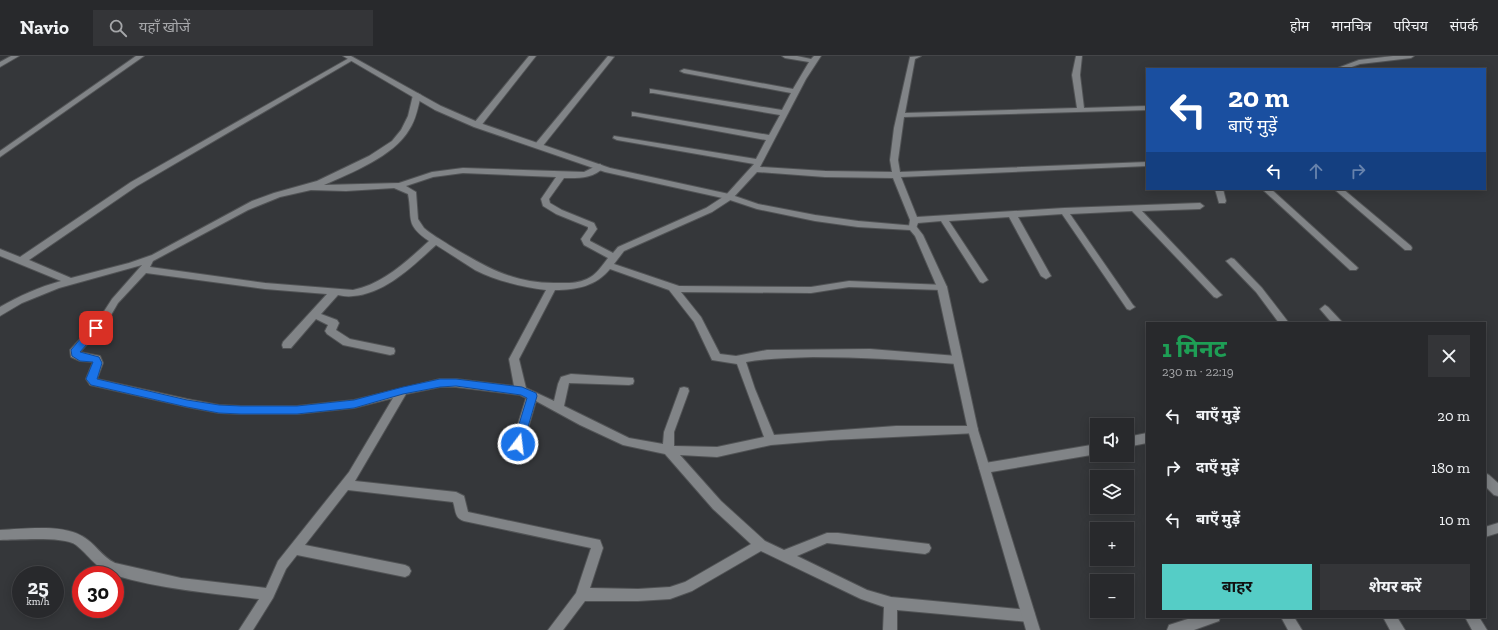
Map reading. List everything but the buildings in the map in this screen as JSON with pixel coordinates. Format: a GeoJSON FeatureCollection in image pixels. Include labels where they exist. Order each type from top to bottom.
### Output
{"type":"FeatureCollection","features":[{"type":"Feature","properties":{"kind":"street"},"geometry":{"type":"LineString","coordinates":[[0,65],[16,56]]}},
{"type":"Feature","properties":{"kind":"street"},"geometry":{"type":"LineString","coordinates":[[0,155],[141,56]]}},
{"type":"Feature","properties":{"kind":"street"},"geometry":{"type":"LineString","coordinates":[[477,125],[533,56]]}},
{"type":"Feature","properties":{"kind":"street"},"geometry":{"type":"LineString","coordinates":[[311,186],[346,188],[390,185],[400,186],[412,192],[416,224],[435,241],[491,273],[520,282],[553,286],[589,282],[608,265],[621,250],[629,245],[709,210],[729,197],[757,166],[795,92],[816,58],[786,56]]}},
{"type":"Feature","properties":{"kind":"street"},"geometry":{"type":"LineString","coordinates":[[918,56],[912,58],[900,115],[894,160],[896,175],[914,224],[942,287],[973,430],[1033,630]]}},
{"type":"Feature","properties":{"kind":"street"},"geometry":{"type":"LineString","coordinates":[[1079,56],[1076,75],[1080,110]]}},
{"type":"Feature","properties":{"kind":"street"},"geometry":{"type":"LineString","coordinates":[[1342,68],[1358,62],[1410,56]]}},
{"type":"Feature","properties":{"kind":"street"},"geometry":{"type":"LineString","coordinates":[[21,260],[134,184],[348,57],[438,108],[477,125],[600,167],[630,176],[729,197],[757,206],[842,223],[914,224],[944,219],[1012,214],[1200,206]]}},
{"type":"Feature","properties":{"kind":"street"},"geometry":{"type":"LineString","coordinates":[[539,146],[610,57]]}},
{"type":"Feature","properties":{"kind":"street"},"geometry":{"type":"LineString","coordinates":[[684,71],[795,92]]}},
{"type":"Feature","properties":{"kind":"street"},"geometry":{"type":"LineString","coordinates":[[653,91],[784,113]]}},
{"type":"Feature","properties":{"kind":"street"},"geometry":{"type":"LineString","coordinates":[[0,312],[25,297],[70,281],[152,258],[267,198],[325,181],[367,160],[402,136],[414,111],[417,95]]}},
{"type":"Feature","properties":{"kind":"street"},"geometry":{"type":"LineString","coordinates":[[900,115],[1146,108]]}},
{"type":"Feature","properties":{"kind":"street"},"geometry":{"type":"LineString","coordinates":[[635,114],[771,138]]}},
{"type":"Feature","properties":{"kind":"street"},"geometry":{"type":"LineString","coordinates":[[617,138],[757,166],[825,174],[896,175],[1146,164]]}},
{"type":"Feature","properties":{"kind":"street"},"geometry":{"type":"LineString","coordinates":[[400,186],[422,177],[471,170],[535,174],[587,175],[600,167]]}},
{"type":"Feature","properties":{"kind":"street"},"geometry":{"type":"LineString","coordinates":[[562,174],[545,199],[546,204],[559,212],[592,225],[593,228],[585,239],[586,243],[614,257]]}},
{"type":"Feature","properties":{"kind":"street"},"geometry":{"type":"LineString","coordinates":[[1219,190],[1222,201]]}},
{"type":"Feature","properties":{"kind":"street"},"geometry":{"type":"LineString","coordinates":[[1267,190],[1353,268]]}},
{"type":"Feature","properties":{"kind":"street"},"geometry":{"type":"LineString","coordinates":[[1339,190],[1408,248]]}},
{"type":"Feature","properties":{"kind":"street"},"geometry":{"type":"LineString","coordinates":[[1134,208],[1217,295]]}},
{"type":"Feature","properties":{"kind":"street"},"geometry":{"type":"LineString","coordinates":[[1064,211],[1130,307]]}},
{"type":"Feature","properties":{"kind":"street"},"geometry":{"type":"LineString","coordinates":[[1012,214],[1046,276]]}},
{"type":"Feature","properties":{"kind":"street"},"geometry":{"type":"LineString","coordinates":[[944,219],[983,280]]}},
{"type":"Feature","properties":{"kind":"street"},"geometry":{"type":"LineString","coordinates":[[144,269],[265,286],[336,291],[353,294],[368,291],[411,263],[435,241]]}},
{"type":"Feature","properties":{"kind":"street"},"geometry":{"type":"LineString","coordinates":[[0,252],[70,281]]}},
{"type":"Feature","properties":{"kind":"street"},"geometry":{"type":"LineString","coordinates":[[152,258],[144,269],[120,294],[109,313],[75,350],[75,354],[80,357],[96,359],[98,363],[91,379],[94,382],[187,403],[219,409],[241,410],[297,410],[345,405],[367,401],[403,390],[440,383],[456,382],[527,393],[627,442],[668,450],[704,452],[717,452],[771,440],[896,431],[973,430]]}},
{"type":"Feature","properties":{"kind":"street"},"geometry":{"type":"LineString","coordinates":[[1231,261],[1259,290],[1283,322]]}},
{"type":"Feature","properties":{"kind":"street"},"geometry":{"type":"LineString","coordinates":[[608,265],[672,288],[811,290],[849,284],[942,287]]}},
{"type":"Feature","properties":{"kind":"street"},"geometry":{"type":"LineString","coordinates":[[527,393],[519,385],[514,359],[553,286]]}},
{"type":"Feature","properties":{"kind":"street"},"geometry":{"type":"LineString","coordinates":[[672,288],[698,320],[716,357],[719,358],[738,359],[767,354],[836,352],[870,353],[957,360]]}},
{"type":"Feature","properties":{"kind":"street"},"geometry":{"type":"LineString","coordinates":[[287,345],[336,291]]}},
{"type":"Feature","properties":{"kind":"street"},"geometry":{"type":"LineString","coordinates":[[1325,309],[1337,322]]}},
{"type":"Feature","properties":{"kind":"street"},"geometry":{"type":"LineString","coordinates":[[315,315],[334,323],[330,331],[347,342],[390,351]]}},
{"type":"Feature","properties":{"kind":"street"},"geometry":{"type":"LineString","coordinates":[[738,359],[742,365],[771,440]]}},
{"type":"Feature","properties":{"kind":"street"},"geometry":{"type":"LineString","coordinates":[[558,408],[565,380],[571,378],[628,381]]}},
{"type":"Feature","properties":{"kind":"street"},"geometry":{"type":"LineString","coordinates":[[246,630],[269,594],[282,566],[346,485],[403,390]]}},
{"type":"Feature","properties":{"kind":"street"},"geometry":{"type":"LineString","coordinates":[[684,391],[669,432],[668,450],[717,505],[761,545],[865,595],[891,603],[1029,616]]}},
{"type":"Feature","properties":{"kind":"street"},"geometry":{"type":"LineString","coordinates":[[514,456],[527,393]]}},
{"type":"Feature","properties":{"kind":"street"},"geometry":{"type":"LineString","coordinates":[[1134,441],[1146,438]]}},
{"type":"Feature","properties":{"kind":"street"},"geometry":{"type":"LineString","coordinates":[[985,468],[1090,450]]}},
{"type":"Feature","properties":{"kind":"street"},"geometry":{"type":"LineString","coordinates":[[1486,479],[1498,491]]}},
{"type":"Feature","properties":{"kind":"street"},"geometry":{"type":"LineString","coordinates":[[346,485],[456,497],[460,500],[461,512],[464,516],[596,544],[597,548],[581,596],[555,630]]}},
{"type":"Feature","properties":{"kind":"street"},"geometry":{"type":"LineString","coordinates":[[1486,532],[1498,528]]}},
{"type":"Feature","properties":{"kind":"street"},"geometry":{"type":"LineString","coordinates":[[0,535],[56,534],[68,536],[79,540],[103,564],[114,568],[181,584],[269,594]]}},
{"type":"Feature","properties":{"kind":"street"},"geometry":{"type":"LineString","coordinates":[[783,556],[827,538],[925,548]]}},
{"type":"Feature","properties":{"kind":"street"},"geometry":{"type":"LineString","coordinates":[[581,596],[590,594],[638,595],[670,593],[688,587],[761,545]]}},
{"type":"Feature","properties":{"kind":"street"},"geometry":{"type":"LineString","coordinates":[[295,549],[406,571]]}},
{"type":"Feature","properties":{"kind":"street"},"geometry":{"type":"LineString","coordinates":[[890,630],[891,603]]}},
{"type":"Feature","properties":{"kind":"street"},"geometry":{"type":"LineString","coordinates":[[1174,630],[1211,618]]}},
{"type":"Feature","properties":{"kind":"street"},"geometry":{"type":"LineString","coordinates":[[1288,618],[1295,630]]}},
{"type":"Feature","properties":{"kind":"street"},"geometry":{"type":"LineString","coordinates":[[1390,618],[1398,630]]}},
{"type":"Feature","properties":{"kind":"street"},"geometry":{"type":"LineString","coordinates":[[1472,618],[1480,630]]}},
{"type":"Feature","properties":{"kind":"route"},"geometry":{"type":"LineString","coordinates":[[96,328],[75,350],[75,354],[80,357],[96,359],[98,363],[91,379],[94,382],[187,403],[219,409],[241,410],[297,410],[354,404],[403,390],[440,383],[456,382],[522,391],[532,396],[518,444]]}}]}
